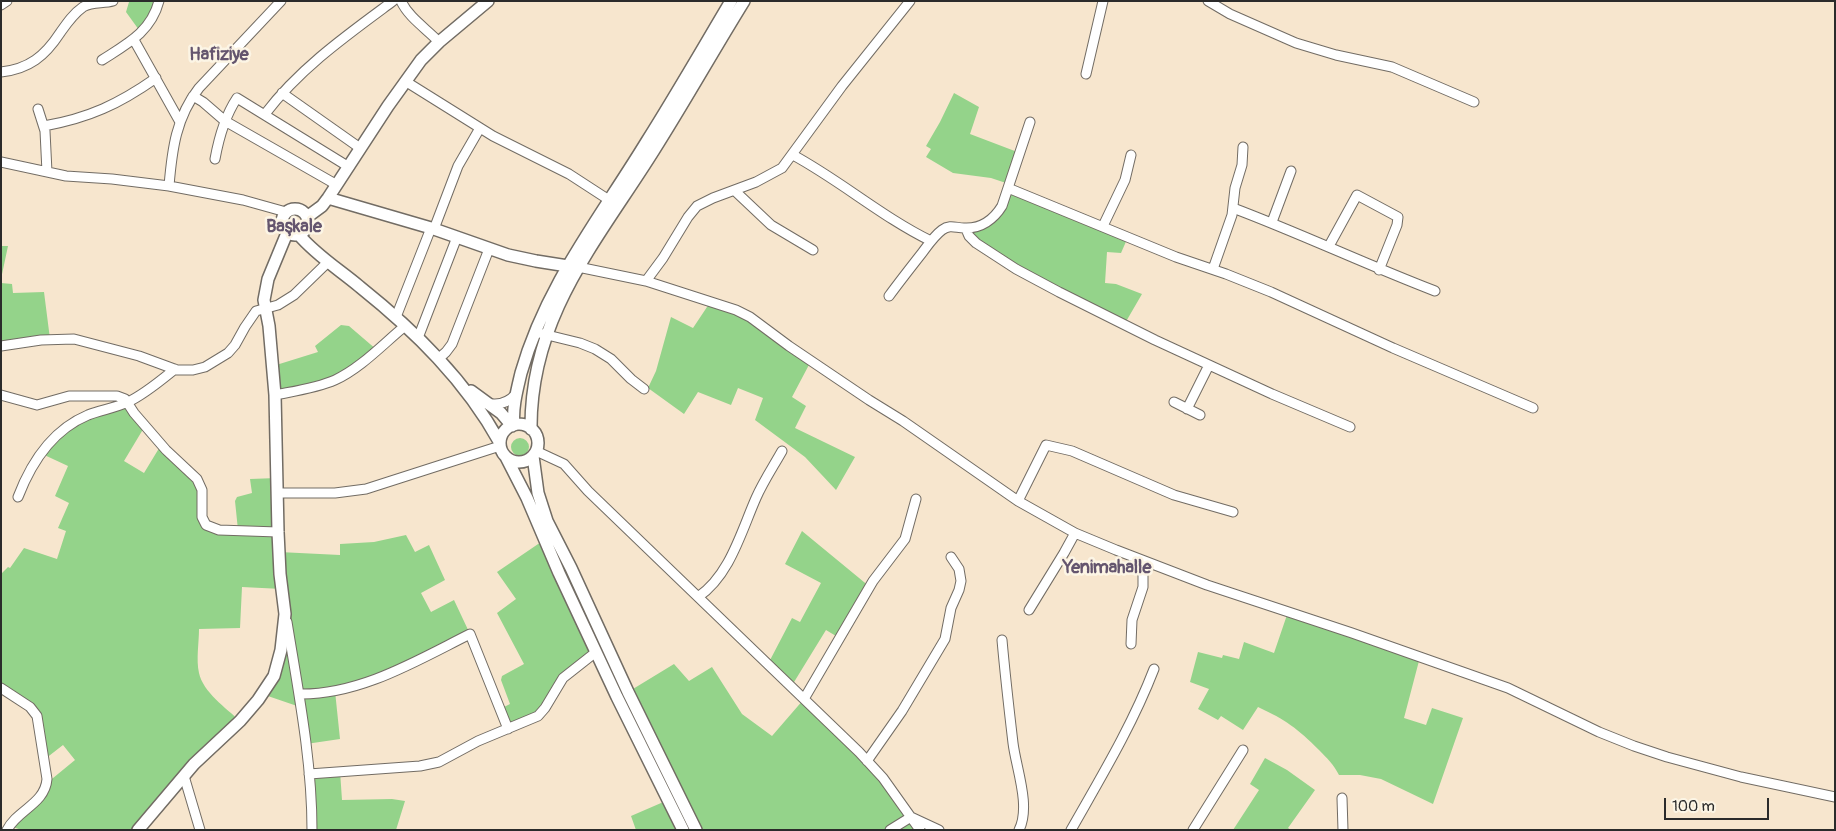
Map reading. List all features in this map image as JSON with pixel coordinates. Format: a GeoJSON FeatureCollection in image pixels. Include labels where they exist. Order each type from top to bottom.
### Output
{"type":"FeatureCollection","features":[{"type":"Feature","properties":{"kind":"main road"},"geometry":{"type":"LineString","coordinates":[[307,217],[322,206],[328,198],[405,81],[421,60],[439,42],[488,1]]}},
{"type":"Feature","properties":{"kind":"main road"},"geometry":{"type":"LineString","coordinates":[[572,266],[609,200],[647,141],[731,1]]}},
{"type":"Feature","properties":{"kind":"main road"},"geometry":{"type":"LineString","coordinates":[[696,830],[547,521],[538,492],[535,453],[538,441],[531,429],[532,390],[540,333],[549,298],[657,145],[744,1]]}},
{"type":"Feature","properties":{"kind":"main road"},"geometry":{"type":"LineString","coordinates":[[328,198],[432,228],[522,259],[572,266]]}},
{"type":"Feature","properties":{"kind":"main road"},"geometry":{"type":"LineString","coordinates":[[292,209],[299,210],[307,217],[307,228],[299,235],[293,236],[286,233],[282,228],[281,222],[286,212],[292,209]]}},
{"type":"Feature","properties":{"kind":"main road"},"geometry":{"type":"LineString","coordinates":[[140,828],[207,751],[240,721],[274,676],[281,650],[285,614],[278,532],[275,395],[269,326],[264,294],[266,284],[286,233]]}},
{"type":"Feature","properties":{"kind":"main road"},"geometry":{"type":"LineString","coordinates":[[299,235],[307,245],[396,317],[461,384],[507,418],[513,426]]}},
{"type":"Feature","properties":{"kind":"main road"},"geometry":{"type":"LineString","coordinates":[[513,426],[516,394],[540,333]]}},
{"type":"Feature","properties":{"kind":"main road"},"geometry":{"type":"LineString","coordinates":[[461,384],[500,445],[522,488],[596,652],[683,830]]}},
{"type":"Feature","properties":{"kind":"main road"},"geometry":{"type":"LineString","coordinates":[[500,445],[503,434],[513,426],[525,426],[531,429]]}},
{"type":"Feature","properties":{"kind":"main road"},"geometry":{"type":"LineString","coordinates":[[506,457],[512,461],[522,462],[535,453]]}},
{"type":"Feature","properties":{"kind":"street"},"geometry":{"type":"LineString","coordinates":[[1,5],[7,1]]}},
{"type":"Feature","properties":{"kind":"street"},"geometry":{"type":"LineString","coordinates":[[1,72],[20,69],[37,60],[54,43],[71,18],[85,5],[113,1]]}},
{"type":"Feature","properties":{"kind":"street"},"geometry":{"type":"LineString","coordinates":[[102,60],[134,40],[150,22],[159,1]]}},
{"type":"Feature","properties":{"kind":"street"},"geometry":{"type":"LineString","coordinates":[[169,186],[174,144],[180,122],[193,96],[281,1]]}},
{"type":"Feature","properties":{"kind":"street"},"geometry":{"type":"LineString","coordinates":[[264,114],[282,93],[330,49],[393,1]]}},
{"type":"Feature","properties":{"kind":"street"},"geometry":{"type":"LineString","coordinates":[[401,1],[407,12],[439,42]]}},
{"type":"Feature","properties":{"kind":"street"},"geometry":{"type":"LineString","coordinates":[[646,281],[663,258],[692,211],[708,200],[735,191],[777,172],[793,155],[842,86],[910,1]]}},
{"type":"Feature","properties":{"kind":"street"},"geometry":{"type":"LineString","coordinates":[[1086,74],[1103,1]]}},
{"type":"Feature","properties":{"kind":"street"},"geometry":{"type":"LineString","coordinates":[[1208,1],[1245,22],[1296,43],[1336,55],[1392,66],[1474,102]]}},
{"type":"Feature","properties":{"kind":"street"},"geometry":{"type":"LineString","coordinates":[[134,40],[180,122]]}},
{"type":"Feature","properties":{"kind":"street"},"geometry":{"type":"LineString","coordinates":[[44,126],[69,121],[112,106],[156,78]]}},
{"type":"Feature","properties":{"kind":"street"},"geometry":{"type":"LineString","coordinates":[[405,81],[480,128],[569,174],[609,200]]}},
{"type":"Feature","properties":{"kind":"street"},"geometry":{"type":"LineString","coordinates":[[282,93],[360,148]]}},
{"type":"Feature","properties":{"kind":"street"},"geometry":{"type":"LineString","coordinates":[[193,96],[204,102],[225,121],[337,185]]}},
{"type":"Feature","properties":{"kind":"street"},"geometry":{"type":"LineString","coordinates":[[215,159],[225,121],[237,98],[349,167]]}},
{"type":"Feature","properties":{"kind":"street"},"geometry":{"type":"LineString","coordinates":[[38,109],[44,126],[47,172]]}},
{"type":"Feature","properties":{"kind":"street"},"geometry":{"type":"LineString","coordinates":[[889,296],[944,228],[948,226],[966,228],[986,223],[996,215],[1002,206],[1030,122]]}},
{"type":"Feature","properties":{"kind":"street"},"geometry":{"type":"LineString","coordinates":[[396,317],[458,166],[480,128]]}},
{"type":"Feature","properties":{"kind":"street"},"geometry":{"type":"LineString","coordinates":[[1213,269],[1234,208],[1235,188],[1242,165],[1243,147]]}},
{"type":"Feature","properties":{"kind":"street"},"geometry":{"type":"LineString","coordinates":[[793,155],[823,172],[901,225],[932,241]]}},
{"type":"Feature","properties":{"kind":"street"},"geometry":{"type":"LineString","coordinates":[[1103,226],[1125,180],[1131,155]]}},
{"type":"Feature","properties":{"kind":"street"},"geometry":{"type":"LineString","coordinates":[[1,162],[66,176],[169,186],[243,200],[286,212]]}},
{"type":"Feature","properties":{"kind":"street"},"geometry":{"type":"LineString","coordinates":[[1272,222],[1291,171]]}},
{"type":"Feature","properties":{"kind":"street"},"geometry":{"type":"LineString","coordinates":[[1008,188],[1312,310],[1393,348],[1533,408]]}},
{"type":"Feature","properties":{"kind":"street"},"geometry":{"type":"LineString","coordinates":[[735,191],[771,225],[813,250]]}},
{"type":"Feature","properties":{"kind":"street"},"geometry":{"type":"LineString","coordinates":[[1329,246],[1357,195],[1398,217],[1398,225],[1379,270]]}},
{"type":"Feature","properties":{"kind":"street"},"geometry":{"type":"LineString","coordinates":[[1234,208],[1329,246],[1379,270],[1435,291]]}},
{"type":"Feature","properties":{"kind":"street"},"geometry":{"type":"LineString","coordinates":[[966,228],[969,236],[976,243],[1016,269],[1101,313],[1272,394],[1350,427]]}},
{"type":"Feature","properties":{"kind":"street"},"geometry":{"type":"LineString","coordinates":[[418,338],[457,237]]}},
{"type":"Feature","properties":{"kind":"street"},"geometry":{"type":"LineString","coordinates":[[438,359],[452,344],[489,249]]}},
{"type":"Feature","properties":{"kind":"street"},"geometry":{"type":"LineString","coordinates":[[1,346],[41,340],[74,339],[131,354],[174,369],[198,369],[222,357],[235,345],[258,310],[278,305],[294,295],[328,262]]}},
{"type":"Feature","properties":{"kind":"street"},"geometry":{"type":"LineString","coordinates":[[572,266],[646,281],[736,310],[903,421],[1018,501],[1075,533],[1143,562],[1508,688],[1599,732],[1642,748],[1741,777],[1835,797]]}},
{"type":"Feature","properties":{"kind":"street"},"geometry":{"type":"LineString","coordinates":[[275,395],[336,380],[353,370],[405,326]]}},
{"type":"Feature","properties":{"kind":"street"},"geometry":{"type":"LineString","coordinates":[[540,333],[580,343],[595,349],[611,359],[631,380],[644,389]]}},
{"type":"Feature","properties":{"kind":"street"},"geometry":{"type":"LineString","coordinates":[[1188,409],[1209,364]]}},
{"type":"Feature","properties":{"kind":"street"},"geometry":{"type":"LineString","coordinates":[[18,497],[37,459],[56,436],[83,418],[127,402],[149,389],[174,369]]}},
{"type":"Feature","properties":{"kind":"street"},"geometry":{"type":"LineString","coordinates":[[487,404],[496,405],[504,403],[516,394]]}},
{"type":"Feature","properties":{"kind":"street"},"geometry":{"type":"LineString","coordinates":[[1,396],[37,405],[69,396],[117,396],[125,399],[134,413],[166,450],[197,479],[202,490],[202,517],[206,525],[219,530],[278,532]]}},
{"type":"Feature","properties":{"kind":"street"},"geometry":{"type":"LineString","coordinates":[[1174,402],[1200,415]]}},
{"type":"Feature","properties":{"kind":"street"},"geometry":{"type":"LineString","coordinates":[[278,493],[335,493],[366,489],[500,445]]}},
{"type":"Feature","properties":{"kind":"street"},"geometry":{"type":"LineString","coordinates":[[1018,501],[1046,445],[1072,451],[1174,495],[1233,512]]}},
{"type":"Feature","properties":{"kind":"street"},"geometry":{"type":"LineString","coordinates":[[698,597],[711,587],[723,570],[740,537],[760,490],[782,451]]}},
{"type":"Feature","properties":{"kind":"street"},"geometry":{"type":"LineString","coordinates":[[535,453],[559,461],[570,469],[588,491],[867,761],[883,778],[920,830]]}},
{"type":"Feature","properties":{"kind":"street"},"geometry":{"type":"LineString","coordinates":[[804,700],[873,581],[905,539],[916,499]]}},
{"type":"Feature","properties":{"kind":"street"},"geometry":{"type":"LineString","coordinates":[[1029,610],[1075,533]]}},
{"type":"Feature","properties":{"kind":"street"},"geometry":{"type":"LineString","coordinates":[[867,761],[902,711],[945,639],[949,628],[951,608],[961,582],[959,569],[951,557]]}},
{"type":"Feature","properties":{"kind":"street"},"geometry":{"type":"LineString","coordinates":[[1131,644],[1132,620],[1143,587],[1143,562]]}},
{"type":"Feature","properties":{"kind":"street"},"geometry":{"type":"LineString","coordinates":[[285,614],[309,774],[312,830]]}},
{"type":"Feature","properties":{"kind":"street"},"geometry":{"type":"LineString","coordinates":[[298,694],[328,693],[363,683],[411,664],[470,634],[508,729]]}},
{"type":"Feature","properties":{"kind":"street"},"geometry":{"type":"LineString","coordinates":[[1002,640],[1013,744],[1023,806],[1019,830]]}},
{"type":"Feature","properties":{"kind":"street"},"geometry":{"type":"LineString","coordinates":[[309,774],[428,765],[439,762],[478,742],[538,716],[563,678],[596,652]]}},
{"type":"Feature","properties":{"kind":"street"},"geometry":{"type":"LineString","coordinates":[[1071,830],[1126,733],[1141,703],[1154,669]]}},
{"type":"Feature","properties":{"kind":"street"},"geometry":{"type":"LineString","coordinates":[[1,688],[34,711],[38,721],[47,775],[46,787],[39,799],[12,822],[7,830]]}},
{"type":"Feature","properties":{"kind":"street"},"geometry":{"type":"LineString","coordinates":[[1193,830],[1243,750]]}},
{"type":"Feature","properties":{"kind":"street"},"geometry":{"type":"LineString","coordinates":[[184,776],[200,830]]}},
{"type":"Feature","properties":{"kind":"street"},"geometry":{"type":"LineString","coordinates":[[1342,798],[1343,830]]}},
{"type":"Feature","properties":{"kind":"street"},"geometry":{"type":"LineString","coordinates":[[890,830],[911,817]]}},
{"type":"Feature","properties":{"kind":"street"},"geometry":{"type":"LineString","coordinates":[[911,817],[939,830]]}},
{"type":"Feature","properties":{"kind":"green space"},"geometry":{"type":"Polygon","coordinates":[[[131,1],[155,1],[151,15],[139,30],[126,12],[131,1]]]}},
{"type":"Feature","properties":{"kind":"green space"},"geometry":{"type":"Polygon","coordinates":[[[954,93],[979,107],[970,134],[1020,153],[1009,184],[991,178],[953,173],[926,157],[931,149],[926,146],[954,93]]]}},
{"type":"Feature","properties":{"kind":"green space"},"geometry":{"type":"Polygon","coordinates":[[[1008,188],[1128,237],[1121,253],[1107,252],[1105,283],[1116,284],[1142,294],[1124,325],[1059,292],[969,236],[972,228],[991,219],[1008,188]]]}},
{"type":"Feature","properties":{"kind":"green space"},"geometry":{"type":"Polygon","coordinates":[[[1,246],[8,246],[1,279],[1,246]]]}},
{"type":"Feature","properties":{"kind":"green space"},"geometry":{"type":"Polygon","coordinates":[[[1,283],[12,284],[13,293],[44,292],[50,339],[1,346],[1,283]]]}},
{"type":"Feature","properties":{"kind":"green space"},"geometry":{"type":"Polygon","coordinates":[[[711,301],[736,310],[811,361],[792,397],[806,406],[795,428],[855,457],[836,490],[805,457],[755,420],[763,398],[738,388],[731,405],[698,392],[684,414],[648,388],[656,371],[671,317],[693,328],[711,301]]]}},
{"type":"Feature","properties":{"kind":"green space"},"geometry":{"type":"Polygon","coordinates":[[[341,325],[349,326],[377,350],[344,375],[275,395],[273,366],[318,352],[315,346],[341,325]]]}},
{"type":"Feature","properties":{"kind":"green space"},"geometry":{"type":"Polygon","coordinates":[[[127,402],[145,426],[124,461],[144,473],[161,445],[197,479],[203,521],[238,530],[235,501],[237,497],[252,493],[250,479],[277,478],[279,552],[340,555],[340,544],[374,542],[406,535],[415,552],[429,545],[445,580],[421,593],[431,612],[454,600],[470,634],[434,653],[335,691],[340,739],[306,744],[300,707],[262,694],[274,676],[282,589],[242,587],[240,628],[199,629],[198,657],[199,673],[205,687],[240,721],[140,830],[22,830],[9,826],[47,783],[75,760],[63,745],[45,759],[37,716],[1,688],[1,574],[8,567],[10,568],[24,548],[57,559],[66,531],[58,528],[69,503],[55,496],[68,466],[40,453],[63,430],[127,402]]]}},
{"type":"Feature","properties":{"kind":"green space"},"geometry":{"type":"Polygon","coordinates":[[[516,438],[524,438],[529,443],[527,454],[516,456],[511,451],[511,443],[516,438]]]}},
{"type":"Feature","properties":{"kind":"green space"},"geometry":{"type":"Polygon","coordinates":[[[802,531],[870,587],[841,639],[826,630],[791,687],[768,664],[792,618],[800,622],[821,583],[785,564],[802,531]]]}},
{"type":"Feature","properties":{"kind":"green space"},"geometry":{"type":"Polygon","coordinates":[[[544,540],[596,652],[577,665],[545,708],[508,729],[500,709],[510,704],[501,680],[502,676],[524,664],[497,613],[516,599],[497,572],[544,540]]]}},
{"type":"Feature","properties":{"kind":"green space"},"geometry":{"type":"Polygon","coordinates":[[[1288,612],[1420,657],[1404,718],[1426,725],[1432,708],[1463,718],[1433,804],[1381,779],[1360,775],[1339,775],[1328,759],[1297,730],[1258,707],[1243,730],[1221,716],[1218,720],[1198,709],[1209,689],[1190,682],[1198,652],[1222,658],[1223,655],[1239,659],[1244,642],[1274,653],[1288,612]]]}},
{"type":"Feature","properties":{"kind":"green space"},"geometry":{"type":"Polygon","coordinates":[[[674,664],[689,681],[712,667],[742,714],[772,736],[804,699],[859,752],[920,830],[696,830],[628,692],[674,664]]]}},
{"type":"Feature","properties":{"kind":"green space"},"geometry":{"type":"Polygon","coordinates":[[[1265,758],[1287,770],[1315,790],[1288,828],[1291,830],[1233,830],[1259,790],[1250,784],[1265,758]]]}},
{"type":"Feature","properties":{"kind":"green space"},"geometry":{"type":"Polygon","coordinates":[[[340,771],[342,800],[392,799],[405,801],[396,830],[312,830],[309,774],[340,771]]]}},
{"type":"Feature","properties":{"kind":"green space"},"geometry":{"type":"Polygon","coordinates":[[[668,800],[683,830],[636,830],[631,816],[668,800]]]}},
{"type":"Feature","properties":{"kind":"district","name":"Hafiziye"},"geometry":{"type":"Point","coordinates":[219,55]}},
{"type":"Feature","properties":{"kind":"district","name":"Başkale"},"geometry":{"type":"Point","coordinates":[294,227]}},
{"type":"Feature","properties":{"kind":"district","name":"Yenimahalle"},"geometry":{"type":"Point","coordinates":[1107,568]}}]}
